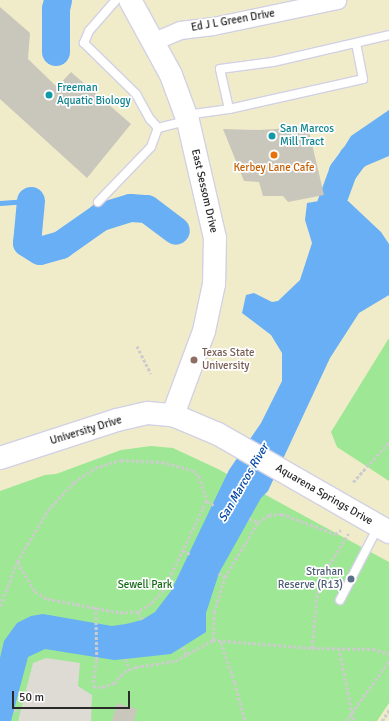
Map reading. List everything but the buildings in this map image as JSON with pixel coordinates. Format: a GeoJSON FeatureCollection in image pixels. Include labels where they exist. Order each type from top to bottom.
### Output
{"type":"FeatureCollection","features":[{"type":"Feature","properties":{"kind":"street","name":"East Sessom Drive"},"geometry":{"type":"LineString","coordinates":[[130,0],[171,74],[187,118],[210,211],[216,260],[204,331],[173,415]]}},
{"type":"Feature","properties":{"kind":"street","name":"Ed J L Green Drive"},"geometry":{"type":"LineString","coordinates":[[154,41],[172,32],[213,26],[337,0]]}},
{"type":"Feature","properties":{"kind":"street","name":"University Drive"},"geometry":{"type":"LineString","coordinates":[[0,458],[117,420],[148,413],[173,415]]}},
{"type":"Feature","properties":{"kind":"street","name":"Aquarena Springs Drive"},"geometry":{"type":"LineString","coordinates":[[173,415],[218,434],[383,529]]}},
{"type":"Feature","properties":{"kind":"lane"},"geometry":{"type":"LineString","coordinates":[[116,0],[89,31],[84,43],[136,94],[150,119],[158,128]]}},
{"type":"Feature","properties":{"kind":"lane"},"geometry":{"type":"LineString","coordinates":[[229,109],[220,69],[273,62],[356,44],[389,35]]}},
{"type":"Feature","properties":{"kind":"lane"},"geometry":{"type":"LineString","coordinates":[[158,128],[187,118],[363,79],[356,44]]}},
{"type":"Feature","properties":{"kind":"lane"},"geometry":{"type":"LineString","coordinates":[[98,202],[151,147],[158,128]]}},
{"type":"Feature","properties":{"kind":"lane"},"geometry":{"type":"LineString","coordinates":[[340,600],[383,529]]}},
{"type":"Feature","properties":{"kind":"path"},"geometry":{"type":"LineString","coordinates":[[138,346],[151,374]]}},
{"type":"Feature","properties":{"kind":"path"},"geometry":{"type":"LineString","coordinates":[[354,482],[389,442]]}},
{"type":"Feature","properties":{"kind":"path"},"geometry":{"type":"LineString","coordinates":[[0,606],[17,562],[48,510],[74,482],[95,468],[121,460],[162,462],[192,470],[200,476],[207,501],[164,590],[151,604],[138,612],[119,613],[96,607],[46,599],[34,591],[17,562]]}},
{"type":"Feature","properties":{"kind":"path"},"geometry":{"type":"LineString","coordinates":[[207,501],[214,505]]}},
{"type":"Feature","properties":{"kind":"path"},"geometry":{"type":"LineString","coordinates":[[213,640],[214,612],[225,577],[258,522],[269,516],[282,514],[335,534],[341,530]]}},
{"type":"Feature","properties":{"kind":"path"},"geometry":{"type":"LineString","coordinates":[[249,519],[258,522]]}},
{"type":"Feature","properties":{"kind":"path"},"geometry":{"type":"LineString","coordinates":[[312,648],[317,594],[324,574],[348,534]]}},
{"type":"Feature","properties":{"kind":"path"},"geometry":{"type":"LineString","coordinates":[[183,550],[190,554]]}},
{"type":"Feature","properties":{"kind":"path"},"geometry":{"type":"LineString","coordinates":[[219,573],[225,577]]}},
{"type":"Feature","properties":{"kind":"path"},"geometry":{"type":"LineString","coordinates":[[96,607],[98,644],[93,686],[102,687],[114,683],[124,672],[130,669],[175,661],[213,640],[220,642],[312,648],[373,649],[389,654]]}},
{"type":"Feature","properties":{"kind":"path"},"geometry":{"type":"LineString","coordinates":[[138,612],[142,620]]}},
{"type":"Feature","properties":{"kind":"path"},"geometry":{"type":"LineString","coordinates":[[220,642],[235,683],[245,721]]}},
{"type":"Feature","properties":{"kind":"path"},"geometry":{"type":"LineString","coordinates":[[183,647],[187,655]]}},
{"type":"Feature","properties":{"kind":"path"},"geometry":{"type":"LineString","coordinates":[[339,648],[354,721]]}},
{"type":"Feature","properties":{"kind":"path"},"geometry":{"type":"LineString","coordinates":[[125,658],[130,669]]}},
{"type":"Feature","properties":{"kind":"path"},"geometry":{"type":"LineString","coordinates":[[346,721],[389,661]]}},
{"type":"Feature","properties":{"kind":"path"},"geometry":{"type":"LineString","coordinates":[[14,710],[21,712]]}},
{"type":"Feature","properties":{"kind":"path"},"geometry":{"type":"LineString","coordinates":[[382,721],[389,710]]}},
{"type":"Feature","properties":{"kind":"shaded area","name":"Texas State University"},"geometry":{"type":"Polygon","coordinates":[[[0,0],[389,0],[389,721],[0,721],[0,0]]]}},
{"type":"Feature","properties":{"kind":"shaded area"},"geometry":{"type":"Polygon","coordinates":[[[46,658],[80,663],[78,686],[92,695],[91,721],[18,721],[33,663],[46,658]]]}},
{"type":"Feature","properties":{"kind":"green space"},"geometry":{"type":"Polygon","coordinates":[[[389,338],[389,481],[337,447],[331,432],[389,338]]]}},
{"type":"Feature","properties":{"kind":"green space","name":"Sewell Park"},"geometry":{"type":"Polygon","coordinates":[[[151,446],[173,448],[218,469],[389,562],[389,703],[377,721],[0,721],[0,491],[45,475],[56,474],[121,450],[151,446]]]}},
{"type":"Feature","properties":{"kind":"water"},"geometry":{"type":"Polygon","coordinates":[[[389,110],[389,156],[363,167],[343,149],[351,136],[389,110]]]}},
{"type":"Feature","properties":{"kind":"water"},"geometry":{"type":"Polygon","coordinates":[[[331,199],[348,201],[381,232],[389,244],[389,295],[359,313],[330,358],[268,491],[261,498],[219,573],[206,613],[206,632],[171,654],[125,659],[114,660],[45,649],[28,657],[11,721],[0,721],[0,658],[4,641],[17,623],[31,616],[43,614],[112,626],[126,624],[142,620],[155,612],[171,591],[229,470],[261,423],[282,381],[282,353],[271,335],[242,313],[246,295],[254,293],[272,302],[278,301],[300,280],[312,243],[305,220],[307,203],[331,199]]]}},
{"type":"Feature","properties":{"kind":"waterway"},"geometry":{"type":"LineString","coordinates":[[56,52],[56,9],[58,0]]}},
{"type":"Feature","properties":{"kind":"waterway","name":"San Marcos River"},"geometry":{"type":"LineString","coordinates":[[331,237],[328,213],[343,172],[353,158],[365,148],[389,135]]}},
{"type":"Feature","properties":{"kind":"waterway"},"geometry":{"type":"LineString","coordinates":[[0,203],[31,201]]}},
{"type":"Feature","properties":{"kind":"waterway"},"geometry":{"type":"LineString","coordinates":[[31,201],[27,243],[40,251],[61,245],[101,217],[131,208],[147,209],[176,231]]}},
{"type":"Feature","properties":{"kind":"place","name":"Freeman Aquatic Biology"},"geometry":{"type":"Point","coordinates":[49,95]}},
{"type":"Feature","properties":{"kind":"place","name":"San Marcos Mill Tract"},"geometry":{"type":"Point","coordinates":[272,136]}},
{"type":"Feature","properties":{"kind":"place","name":"Kerbey Lane Cafe"},"geometry":{"type":"Point","coordinates":[274,155]}},
{"type":"Feature","properties":{"kind":"place","name":"Texas State University"},"geometry":{"type":"Point","coordinates":[194,360]}},
{"type":"Feature","properties":{"kind":"place","name":"Strahan Reserve (R13)"},"geometry":{"type":"Point","coordinates":[351,579]}}]}
